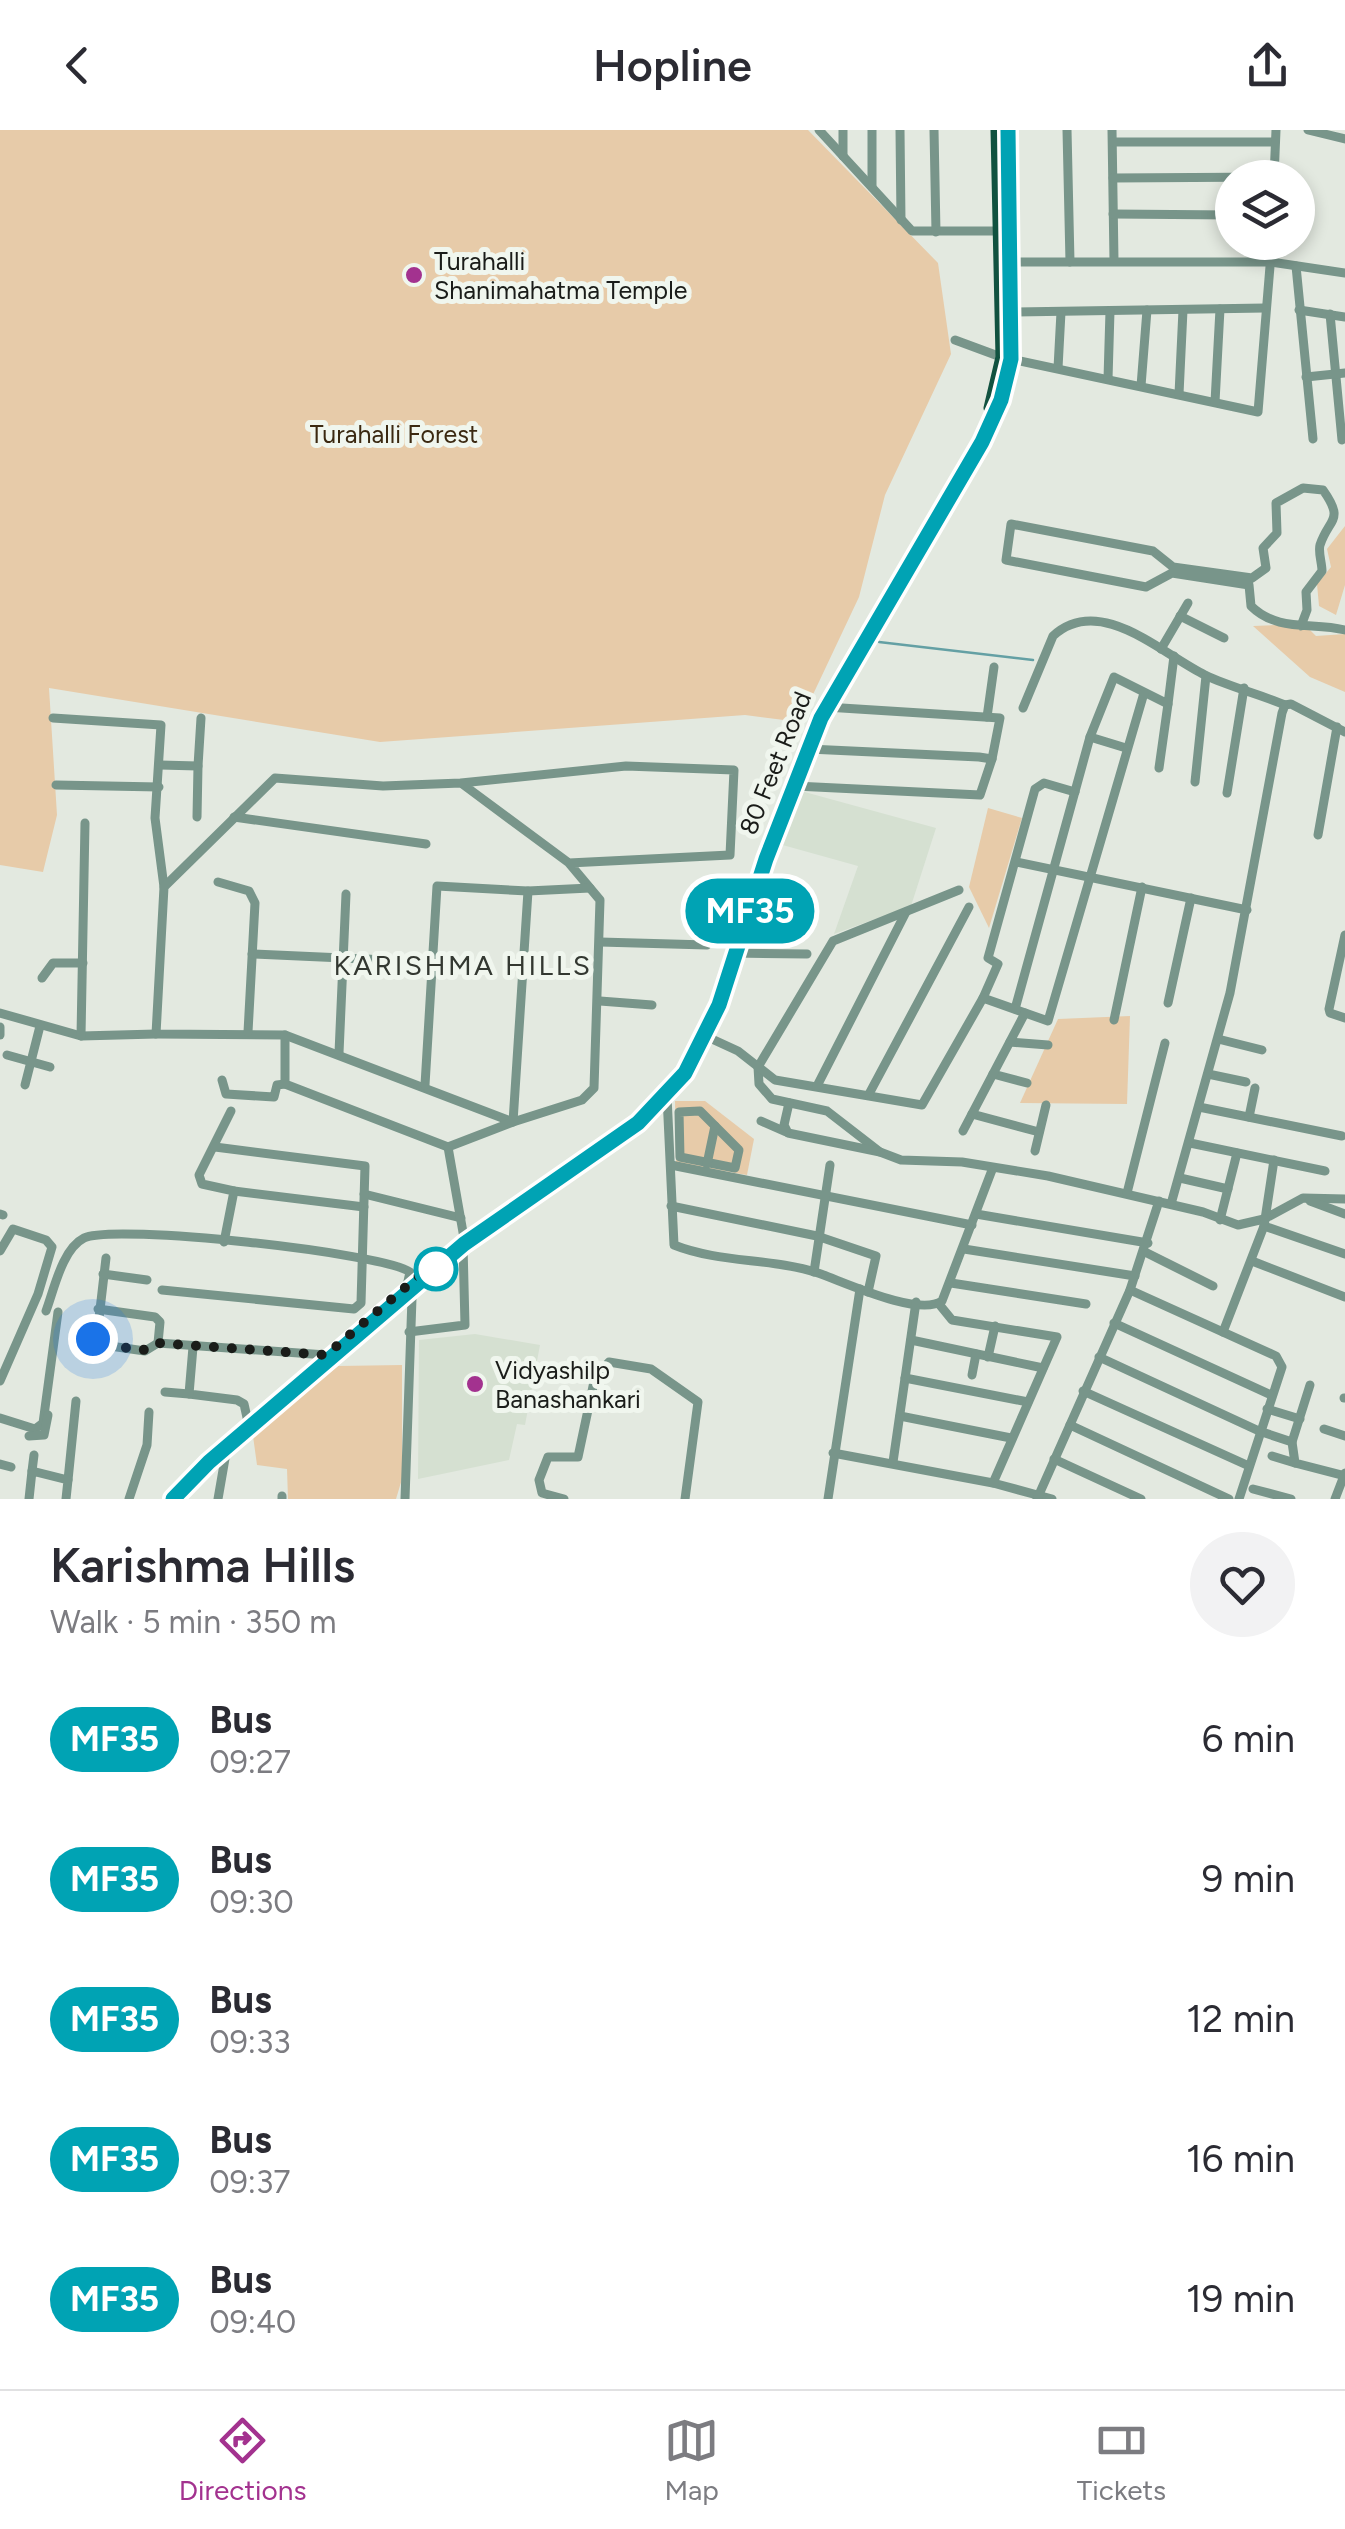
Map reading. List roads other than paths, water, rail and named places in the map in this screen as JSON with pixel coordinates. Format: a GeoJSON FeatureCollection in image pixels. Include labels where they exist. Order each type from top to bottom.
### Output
{"type":"FeatureCollection","features":[{"type":"Feature","properties":{"kind":"main road","name":"80 Feet Road"},"geometry":{"type":"LineString","coordinates":[[464,1241],[638,1123],[667,1096],[703,1036],[826,708],[959,475],[994,396],[1006,358],[1011,312],[998,231],[996,130]]}},
{"type":"Feature","properties":{"kind":"main road","name":"80 Feet Road"},"geometry":{"type":"LineString","coordinates":[[1006,358],[1008,130]]}},
{"type":"Feature","properties":{"kind":"main road","name":"80 Feet Road"},"geometry":{"type":"LineString","coordinates":[[733,953],[761,857],[821,705],[959,475]]}},
{"type":"Feature","properties":{"kind":"main road","name":"80 Feet Road"},"geometry":{"type":"LineString","coordinates":[[170,1499],[464,1241],[646,1109],[703,1036]]}},
{"type":"Feature","properties":{"kind":"main road","name":"80 Feet Road"},"geometry":{"type":"LineString","coordinates":[[170,1499],[248,1422],[408,1289]]}},
{"type":"Feature","properties":{"kind":"street"},"geometry":{"type":"LineString","coordinates":[[819,130],[912,231],[998,231]]}},
{"type":"Feature","properties":{"kind":"street"},"geometry":{"type":"LineString","coordinates":[[843,130],[843,156]]}},
{"type":"Feature","properties":{"kind":"street"},"geometry":{"type":"LineString","coordinates":[[872,130],[872,188]]}},
{"type":"Feature","properties":{"kind":"street"},"geometry":{"type":"LineString","coordinates":[[900,130],[901,220]]}},
{"type":"Feature","properties":{"kind":"street"},"geometry":{"type":"LineString","coordinates":[[934,130],[936,232]]}},
{"type":"Feature","properties":{"kind":"street"},"geometry":{"type":"LineString","coordinates":[[1068,130],[1070,262]]}},
{"type":"Feature","properties":{"kind":"street"},"geometry":{"type":"LineString","coordinates":[[1112,130],[1114,262]]}},
{"type":"Feature","properties":{"kind":"street"},"geometry":{"type":"LineString","coordinates":[[1275,160],[1276,130]]}},
{"type":"Feature","properties":{"kind":"street"},"geometry":{"type":"LineString","coordinates":[[1308,130],[1345,139]]}},
{"type":"Feature","properties":{"kind":"street"},"geometry":{"type":"LineString","coordinates":[[1112,142],[1276,142]]}},
{"type":"Feature","properties":{"kind":"street"},"geometry":{"type":"LineString","coordinates":[[1113,178],[1215,177]]}},
{"type":"Feature","properties":{"kind":"street"},"geometry":{"type":"LineString","coordinates":[[1113,214],[1215,215]]}},
{"type":"Feature","properties":{"kind":"street"},"geometry":{"type":"LineString","coordinates":[[1004,262],[1271,262],[1345,273]]}},
{"type":"Feature","properties":{"kind":"street"},"geometry":{"type":"LineString","coordinates":[[955,340],[1006,358],[1258,412],[1271,262]]}},
{"type":"Feature","properties":{"kind":"street"},"geometry":{"type":"LineString","coordinates":[[1291,266],[1314,439]]}},
{"type":"Feature","properties":{"kind":"street"},"geometry":{"type":"LineString","coordinates":[[1011,312],[1265,308]]}},
{"type":"Feature","properties":{"kind":"street"},"geometry":{"type":"LineString","coordinates":[[1215,402],[1220,309]]}},
{"type":"Feature","properties":{"kind":"street"},"geometry":{"type":"LineString","coordinates":[[1141,386],[1147,310]]}},
{"type":"Feature","properties":{"kind":"street"},"geometry":{"type":"LineString","coordinates":[[1178,394],[1183,310]]}},
{"type":"Feature","properties":{"kind":"street"},"geometry":{"type":"LineString","coordinates":[[1299,310],[1345,317]]}},
{"type":"Feature","properties":{"kind":"street"},"geometry":{"type":"LineString","coordinates":[[1108,379],[1110,311]]}},
{"type":"Feature","properties":{"kind":"street"},"geometry":{"type":"LineString","coordinates":[[1058,368],[1061,312]]}},
{"type":"Feature","properties":{"kind":"street"},"geometry":{"type":"LineString","coordinates":[[1330,314],[1340,374],[1342,440]]}},
{"type":"Feature","properties":{"kind":"street"},"geometry":{"type":"LineString","coordinates":[[1306,377],[1340,374]]}},
{"type":"Feature","properties":{"kind":"street"},"geometry":{"type":"LineString","coordinates":[[1238,580],[1252,578],[1266,568],[1263,548],[1276,534],[1276,503],[1303,488],[1323,490],[1332,502],[1335,522],[1320,546],[1322,571],[1306,592],[1307,610],[1301,626]]}},
{"type":"Feature","properties":{"kind":"street"},"geometry":{"type":"LineString","coordinates":[[1192,572],[1172,574],[1146,587],[1004,558],[1014,522],[1153,551],[1173,567],[1249,585],[1251,606],[1271,622],[1345,630]]}},
{"type":"Feature","properties":{"kind":"street"},"geometry":{"type":"LineString","coordinates":[[1161,649],[1188,603]]}},
{"type":"Feature","properties":{"kind":"street"},"geometry":{"type":"LineString","coordinates":[[1180,616],[1224,638]]}},
{"type":"Feature","properties":{"kind":"street"},"geometry":{"type":"LineString","coordinates":[[1022,708],[1045,649],[1062,628],[1076,622],[1104,622],[1206,676],[1341,730],[1318,835]]}},
{"type":"Feature","properties":{"kind":"street"},"geometry":{"type":"LineString","coordinates":[[1159,768],[1174,656]]}},
{"type":"Feature","properties":{"kind":"street"},"geometry":{"type":"LineString","coordinates":[[986,717],[994,667]]}},
{"type":"Feature","properties":{"kind":"street"},"geometry":{"type":"LineString","coordinates":[[1194,782],[1206,676]]}},
{"type":"Feature","properties":{"kind":"street"},"geometry":{"type":"LineString","coordinates":[[963,1131],[1010,1042],[1090,736],[1114,678],[1168,704]]}},
{"type":"Feature","properties":{"kind":"street"},"geometry":{"type":"LineString","coordinates":[[1227,793],[1244,688]]}},
{"type":"Feature","properties":{"kind":"street"},"geometry":{"type":"LineString","coordinates":[[983,998],[1048,1021],[1144,693]]}},
{"type":"Feature","properties":{"kind":"street"},"geometry":{"type":"LineString","coordinates":[[1172,1204],[1218,1039],[1285,705]]}},
{"type":"Feature","properties":{"kind":"street"},"geometry":{"type":"LineString","coordinates":[[795,786],[980,795],[1001,720],[826,708]]}},
{"type":"Feature","properties":{"kind":"street"},"geometry":{"type":"LineString","coordinates":[[53,718],[157,722],[164,887],[156,1034]]}},
{"type":"Feature","properties":{"kind":"street"},"geometry":{"type":"LineString","coordinates":[[197,817],[201,718]]}},
{"type":"Feature","properties":{"kind":"street"},"geometry":{"type":"LineString","coordinates":[[1090,736],[1126,748]]}},
{"type":"Feature","properties":{"kind":"street"},"geometry":{"type":"LineString","coordinates":[[809,749],[992,759]]}},
{"type":"Feature","properties":{"kind":"street"},"geometry":{"type":"LineString","coordinates":[[160,765],[198,766]]}},
{"type":"Feature","properties":{"kind":"street"},"geometry":{"type":"LineString","coordinates":[[164,887],[275,778],[383,786],[462,783],[626,766],[734,770],[730,856],[569,864]]}},
{"type":"Feature","properties":{"kind":"street"},"geometry":{"type":"LineString","coordinates":[[222,1080],[226,1094],[250,1096],[274,1096],[277,1085],[286,1084],[448,1147],[582,1100],[594,1088],[600,1002],[600,900],[569,864],[462,783]]}},
{"type":"Feature","properties":{"kind":"street"},"geometry":{"type":"LineString","coordinates":[[703,1036],[738,1051],[775,1080],[922,1106],[998,964],[988,958],[1038,784],[1075,792]]}},
{"type":"Feature","properties":{"kind":"street"},"geometry":{"type":"LineString","coordinates":[[56,785],[159,787]]}},
{"type":"Feature","properties":{"kind":"street"},"geometry":{"type":"LineString","coordinates":[[234,816],[426,844]]}},
{"type":"Feature","properties":{"kind":"street"},"geometry":{"type":"LineString","coordinates":[[82,1036],[85,823]]}},
{"type":"Feature","properties":{"kind":"street"},"geometry":{"type":"LineString","coordinates":[[1016,862],[1246,910]]}},
{"type":"Feature","properties":{"kind":"street"},"geometry":{"type":"LineString","coordinates":[[218,882],[239,886],[253,898],[248,1032]]}},
{"type":"Feature","properties":{"kind":"street"},"geometry":{"type":"LineString","coordinates":[[425,1085],[437,886],[528,891],[590,888]]}},
{"type":"Feature","properties":{"kind":"street"},"geometry":{"type":"LineString","coordinates":[[1114,1020],[1142,887]]}},
{"type":"Feature","properties":{"kind":"street"},"geometry":{"type":"LineString","coordinates":[[880,1152],[827,1111],[772,1099],[760,1084],[758,1068],[832,941],[959,890]]}},
{"type":"Feature","properties":{"kind":"street"},"geometry":{"type":"LineString","coordinates":[[513,1122],[528,891]]}},
{"type":"Feature","properties":{"kind":"street"},"geometry":{"type":"LineString","coordinates":[[339,1052],[346,894]]}},
{"type":"Feature","properties":{"kind":"street"},"geometry":{"type":"LineString","coordinates":[[1168,1003],[1191,898]]}},
{"type":"Feature","properties":{"kind":"street"},"geometry":{"type":"LineString","coordinates":[[869,1094],[970,908]]}},
{"type":"Feature","properties":{"kind":"street"},"geometry":{"type":"LineString","coordinates":[[817,1086],[906,912]]}},
{"type":"Feature","properties":{"kind":"street"},"geometry":{"type":"LineString","coordinates":[[1345,935],[1330,1009],[1330,1014],[1345,1018]]}},
{"type":"Feature","properties":{"kind":"street"},"geometry":{"type":"LineString","coordinates":[[600,942],[707,945]]}},
{"type":"Feature","properties":{"kind":"street"},"geometry":{"type":"LineString","coordinates":[[733,953],[807,954]]}},
{"type":"Feature","properties":{"kind":"street"},"geometry":{"type":"LineString","coordinates":[[252,954],[432,962]]}},
{"type":"Feature","properties":{"kind":"street"},"geometry":{"type":"LineString","coordinates":[[42,978],[53,962],[83,963]]}},
{"type":"Feature","properties":{"kind":"street"},"geometry":{"type":"LineString","coordinates":[[600,1002],[652,1006]]}},
{"type":"Feature","properties":{"kind":"street"},"geometry":{"type":"LineString","coordinates":[[0,1013],[82,1036],[248,1032],[285,1035],[339,1052],[513,1122]]}},
{"type":"Feature","properties":{"kind":"street"},"geometry":{"type":"LineString","coordinates":[[25,1085],[40,1026]]}},
{"type":"Feature","properties":{"kind":"street"},"geometry":{"type":"LineString","coordinates":[[0,1027],[0,1035]]}},
{"type":"Feature","properties":{"kind":"street"},"geometry":{"type":"LineString","coordinates":[[285,1035],[286,1084]]}},
{"type":"Feature","properties":{"kind":"street"},"geometry":{"type":"LineString","coordinates":[[1218,1039],[1262,1050]]}},
{"type":"Feature","properties":{"kind":"street"},"geometry":{"type":"LineString","coordinates":[[1010,1042],[1048,1045]]}},
{"type":"Feature","properties":{"kind":"street"},"geometry":{"type":"LineString","coordinates":[[1127,1193],[1166,1043]]}},
{"type":"Feature","properties":{"kind":"street"},"geometry":{"type":"LineString","coordinates":[[7,1055],[50,1067]]}},
{"type":"Feature","properties":{"kind":"street"},"geometry":{"type":"LineString","coordinates":[[993,1074],[1027,1082]]}},
{"type":"Feature","properties":{"kind":"street"},"geometry":{"type":"LineString","coordinates":[[1208,1074],[1251,1085],[1249,1117]]}},
{"type":"Feature","properties":{"kind":"street"},"geometry":{"type":"LineString","coordinates":[[667,1096],[674,1245],[814,1272],[888,1299],[939,1304],[952,1320],[1057,1337],[993,1483]]}},
{"type":"Feature","properties":{"kind":"street"},"geometry":{"type":"LineString","coordinates":[[786,1132],[789,1103]]}},
{"type":"Feature","properties":{"kind":"street"},"geometry":{"type":"LineString","coordinates":[[1035,1152],[1046,1105]]}},
{"type":"Feature","properties":{"kind":"street"},"geometry":{"type":"LineString","coordinates":[[1200,1107],[1342,1136]]}},
{"type":"Feature","properties":{"kind":"street"},"geometry":{"type":"LineString","coordinates":[[231,1111],[199,1180],[234,1191],[364,1206]]}},
{"type":"Feature","properties":{"kind":"street"},"geometry":{"type":"LineString","coordinates":[[671,1165],[707,1167],[735,1168],[739,1150],[700,1111],[679,1112],[680,1157],[707,1167],[972,1226]]}},
{"type":"Feature","properties":{"kind":"street"},"geometry":{"type":"LineString","coordinates":[[972,1114],[1039,1132]]}},
{"type":"Feature","properties":{"kind":"street"},"geometry":{"type":"LineString","coordinates":[[760,1121],[786,1132],[912,1162],[962,1162],[1127,1193],[1238,1225],[1264,1223],[1345,1254]]}},
{"type":"Feature","properties":{"kind":"street"},"geometry":{"type":"LineString","coordinates":[[707,1167],[715,1126]]}},
{"type":"Feature","properties":{"kind":"street"},"geometry":{"type":"LineString","coordinates":[[1190,1143],[1325,1171]]}},
{"type":"Feature","properties":{"kind":"street"},"geometry":{"type":"LineString","coordinates":[[162,1290],[354,1310],[361,1304],[365,1166],[215,1147]]}},
{"type":"Feature","properties":{"kind":"street"},"geometry":{"type":"LineString","coordinates":[[409,1332],[464,1324],[464,1241],[448,1147]]}},
{"type":"Feature","properties":{"kind":"street"},"geometry":{"type":"LineString","coordinates":[[1220,1220],[1237,1153]]}},
{"type":"Feature","properties":{"kind":"street"},"geometry":{"type":"LineString","coordinates":[[1122,1159],[1136,1163]]}},
{"type":"Feature","properties":{"kind":"street"},"geometry":{"type":"LineString","coordinates":[[1223,1332],[1264,1223],[1274,1160]]}},
{"type":"Feature","properties":{"kind":"street"},"geometry":{"type":"LineString","coordinates":[[814,1272],[830,1165]]}},
{"type":"Feature","properties":{"kind":"street"},"geometry":{"type":"LineString","coordinates":[[939,1304],[951,1284],[992,1170]]}},
{"type":"Feature","properties":{"kind":"street"},"geometry":{"type":"LineString","coordinates":[[1180,1178],[1228,1189]]}},
{"type":"Feature","properties":{"kind":"street"},"geometry":{"type":"LineString","coordinates":[[224,1242],[234,1191]]}},
{"type":"Feature","properties":{"kind":"street"},"geometry":{"type":"LineString","coordinates":[[364,1194],[461,1218]]}},
{"type":"Feature","properties":{"kind":"street"},"geometry":{"type":"LineString","coordinates":[[1264,1223],[1303,1198],[1345,1199]]}},
{"type":"Feature","properties":{"kind":"street"},"geometry":{"type":"LineString","coordinates":[[1303,1198],[1345,1214]]}},
{"type":"Feature","properties":{"kind":"street"},"geometry":{"type":"LineString","coordinates":[[1038,1496],[1130,1290],[1160,1201]]}},
{"type":"Feature","properties":{"kind":"street"},"geometry":{"type":"LineString","coordinates":[[671,1206],[817,1236],[877,1256],[858,1306],[828,1499]]}},
{"type":"Feature","properties":{"kind":"street"},"geometry":{"type":"LineString","coordinates":[[976,1214],[1146,1248],[1213,1286]]}},
{"type":"Feature","properties":{"kind":"street"},"geometry":{"type":"LineString","coordinates":[[0,1251],[13,1229],[52,1247],[38,1294],[0,1382]]}},
{"type":"Feature","properties":{"kind":"street"},"geometry":{"type":"LineString","coordinates":[[46,1311],[72,1249],[92,1235],[156,1234],[362,1256],[401,1266],[410,1272],[405,1499]]}},
{"type":"Feature","properties":{"kind":"street"},"geometry":{"type":"LineString","coordinates":[[964,1249],[1135,1276]]}},
{"type":"Feature","properties":{"kind":"street"},"geometry":{"type":"LineString","coordinates":[[106,1258],[96,1344],[145,1350],[158,1343],[326,1355]]}},
{"type":"Feature","properties":{"kind":"street"},"geometry":{"type":"LineString","coordinates":[[1252,1261],[1345,1296]]}},
{"type":"Feature","properties":{"kind":"street"},"geometry":{"type":"LineString","coordinates":[[104,1274],[147,1280]]}},
{"type":"Feature","properties":{"kind":"street"},"geometry":{"type":"LineString","coordinates":[[951,1284],[1086,1304]]}},
{"type":"Feature","properties":{"kind":"street"},"geometry":{"type":"LineString","coordinates":[[1130,1290],[1276,1356],[1282,1367],[1240,1499]]}},
{"type":"Feature","properties":{"kind":"street"},"geometry":{"type":"LineString","coordinates":[[38,1294],[50,1299]]}},
{"type":"Feature","properties":{"kind":"street"},"geometry":{"type":"LineString","coordinates":[[858,1306],[888,1299]]}},
{"type":"Feature","properties":{"kind":"street"},"geometry":{"type":"LineString","coordinates":[[893,1462],[916,1302]]}},
{"type":"Feature","properties":{"kind":"street"},"geometry":{"type":"LineString","coordinates":[[98,1309],[158,1320],[158,1343]]}},
{"type":"Feature","properties":{"kind":"street"},"geometry":{"type":"LineString","coordinates":[[29,1436],[44,1435],[58,1312]]}},
{"type":"Feature","properties":{"kind":"street"},"geometry":{"type":"LineString","coordinates":[[1114,1324],[1271,1396]]}},
{"type":"Feature","properties":{"kind":"street"},"geometry":{"type":"LineString","coordinates":[[988,1357],[994,1326]]}},
{"type":"Feature","properties":{"kind":"street"},"geometry":{"type":"LineString","coordinates":[[910,1340],[1043,1368]]}},
{"type":"Feature","properties":{"kind":"street"},"geometry":{"type":"LineString","coordinates":[[189,1394],[193,1347]]}},
{"type":"Feature","properties":{"kind":"street"},"geometry":{"type":"LineString","coordinates":[[972,1375],[976,1354]]}},
{"type":"Feature","properties":{"kind":"street"},"geometry":{"type":"LineString","coordinates":[[1099,1357],[1259,1432],[1292,1442]]}},
{"type":"Feature","properties":{"kind":"street"},"geometry":{"type":"LineString","coordinates":[[564,1499],[542,1493],[539,1480],[544,1463],[548,1457],[578,1457],[595,1376],[608,1362],[650,1369],[698,1402],[685,1499]]}},
{"type":"Feature","properties":{"kind":"street"},"geometry":{"type":"LineString","coordinates":[[905,1378],[1028,1402]]}},
{"type":"Feature","properties":{"kind":"street"},"geometry":{"type":"LineString","coordinates":[[1295,1463],[1292,1442],[1310,1386]]}},
{"type":"Feature","properties":{"kind":"street"},"geometry":{"type":"LineString","coordinates":[[1083,1391],[1249,1466]]}},
{"type":"Feature","properties":{"kind":"street"},"geometry":{"type":"LineString","coordinates":[[164,1392],[237,1400],[244,1404],[248,1422]]}},
{"type":"Feature","properties":{"kind":"street"},"geometry":{"type":"LineString","coordinates":[[66,1499],[76,1401]]}},
{"type":"Feature","properties":{"kind":"street"},"geometry":{"type":"LineString","coordinates":[[1267,1408],[1300,1419]]}},
{"type":"Feature","properties":{"kind":"street"},"geometry":{"type":"LineString","coordinates":[[129,1499],[145,1454],[149,1412]]}},
{"type":"Feature","properties":{"kind":"street"},"geometry":{"type":"LineString","coordinates":[[0,1418],[35,1429],[48,1413]]}},
{"type":"Feature","properties":{"kind":"street"},"geometry":{"type":"LineString","coordinates":[[900,1416],[1012,1438]]}},
{"type":"Feature","properties":{"kind":"street"},"geometry":{"type":"LineString","coordinates":[[1070,1424],[1229,1499]]}},
{"type":"Feature","properties":{"kind":"street"},"geometry":{"type":"LineString","coordinates":[[1324,1429],[1345,1436]]}},
{"type":"Feature","properties":{"kind":"street"},"geometry":{"type":"LineString","coordinates":[[218,1499],[226,1447]]}},
{"type":"Feature","properties":{"kind":"street"},"geometry":{"type":"LineString","coordinates":[[834,1453],[993,1483],[1052,1499]]}},
{"type":"Feature","properties":{"kind":"street"},"geometry":{"type":"LineString","coordinates":[[28,1499],[34,1455]]}},
{"type":"Feature","properties":{"kind":"street"},"geometry":{"type":"LineString","coordinates":[[1272,1456],[1345,1475],[1336,1499]]}},
{"type":"Feature","properties":{"kind":"street"},"geometry":{"type":"LineString","coordinates":[[1054,1459],[1140,1499]]}},
{"type":"Feature","properties":{"kind":"street"},"geometry":{"type":"LineString","coordinates":[[32,1471],[68,1480]]}},
{"type":"Feature","properties":{"kind":"street"},"geometry":{"type":"LineString","coordinates":[[1253,1489],[1291,1499]]}},
{"type":"Feature","properties":{"kind":"waterway"},"geometry":{"type":"LineString","coordinates":[[879,642],[1033,660]]}},
{"type":"Feature","properties":{"kind":"place","name":"Turahalli Shanimahatma Temple"},"geometry":{"type":"Point","coordinates":[414,275]}},
{"type":"Feature","properties":{"kind":"place","name":"Vidyashilp Banashankari"},"geometry":{"type":"Point","coordinates":[475,1384]}},
{"type":"Feature","properties":{"kind":"district","name":"KARISHMA HILLS"},"geometry":{"type":"Point","coordinates":[463,965]}},
{"type":"Feature","properties":{"kind":"park label","name":"Turahalli Forest"},"geometry":{"type":"Point","coordinates":[394,434]}}]}
